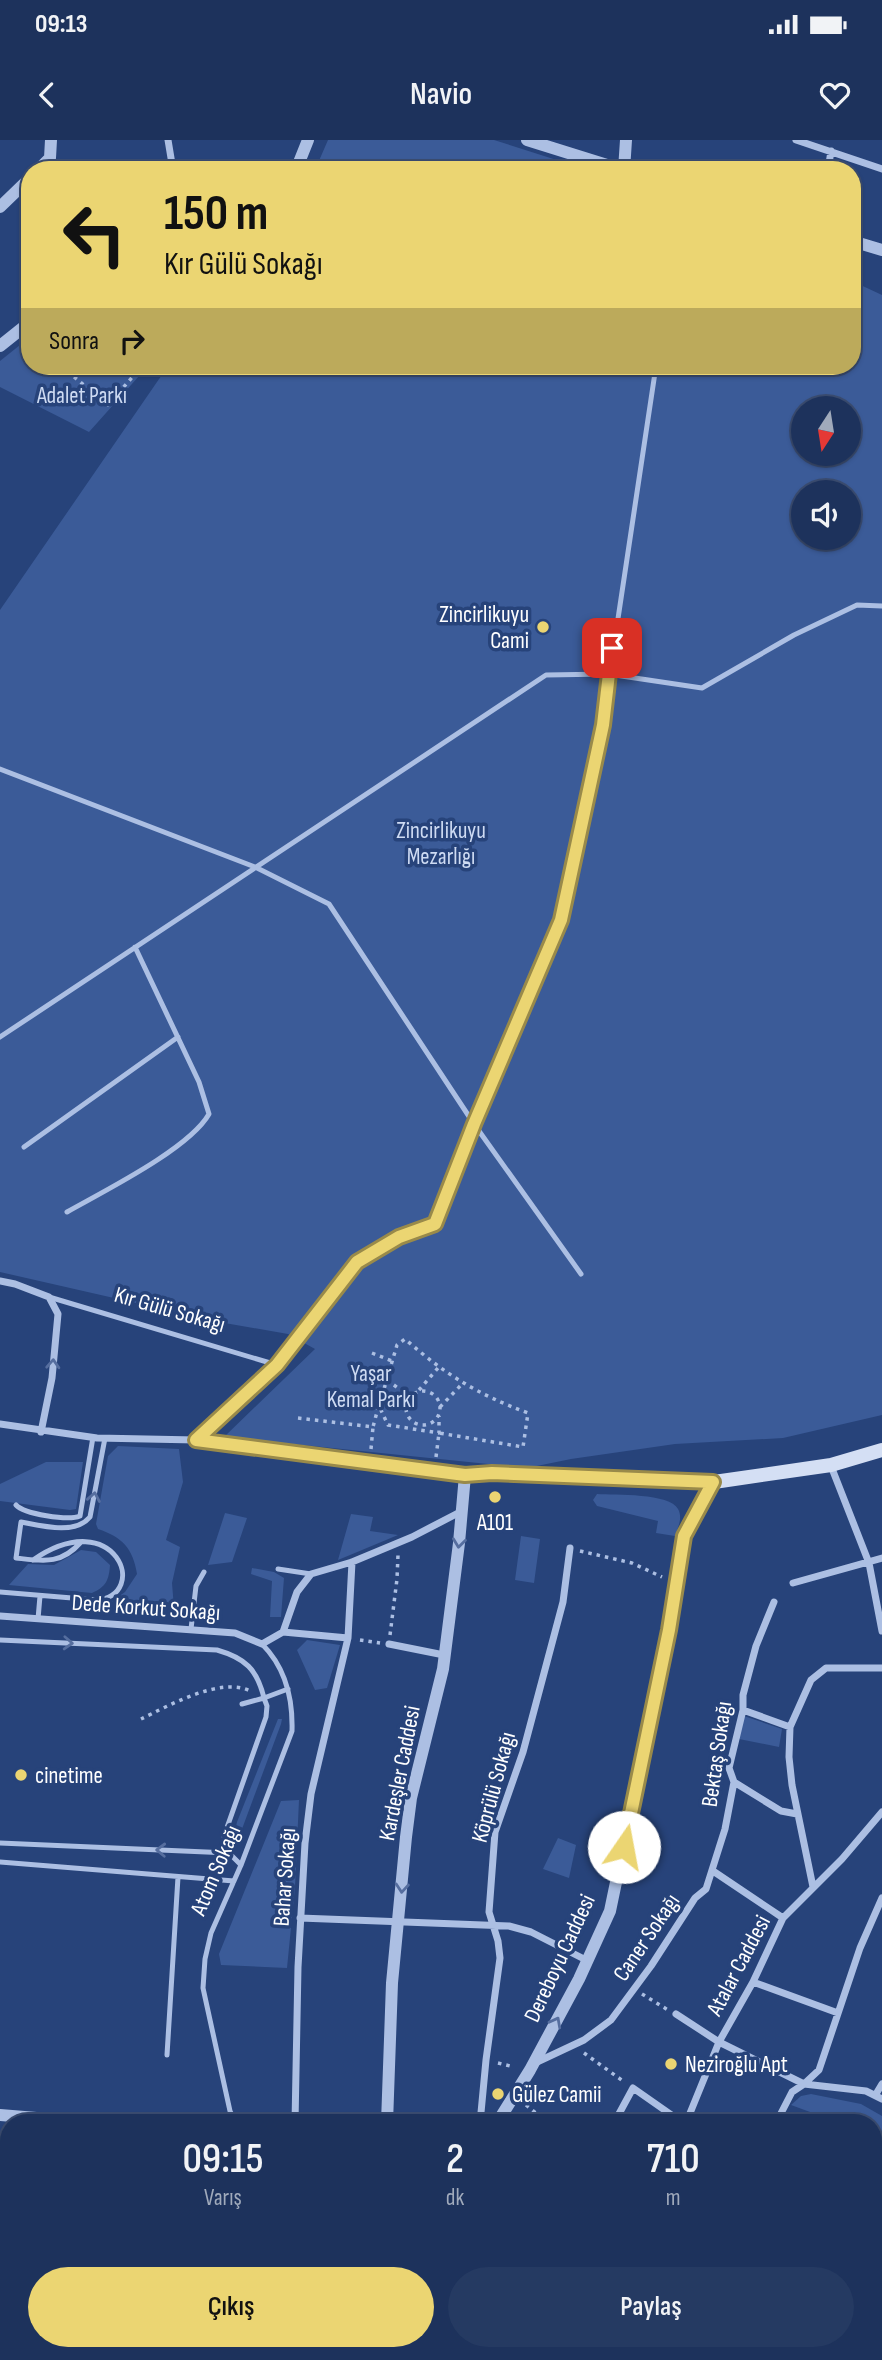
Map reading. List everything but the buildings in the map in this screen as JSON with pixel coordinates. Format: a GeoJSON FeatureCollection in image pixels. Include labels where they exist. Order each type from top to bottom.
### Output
{"type":"FeatureCollection","features":[{"type":"Feature","properties":{"kind":"main road"},"geometry":{"type":"LineString","coordinates":[[196,1440],[465,1475],[492,1473],[713,1482],[831,1465],[882,1450]]}},
{"type":"Feature","properties":{"kind":"street"},"geometry":{"type":"LineString","coordinates":[[47,161],[50,158],[51,140]]}},
{"type":"Feature","properties":{"kind":"street"},"geometry":{"type":"LineString","coordinates":[[168,140],[172,161]]}},
{"type":"Feature","properties":{"kind":"street"},"geometry":{"type":"LineString","coordinates":[[300,161],[309,140]]}},
{"type":"Feature","properties":{"kind":"street"},"geometry":{"type":"LineString","coordinates":[[527,140],[594,161]]}},
{"type":"Feature","properties":{"kind":"street"},"geometry":{"type":"LineString","coordinates":[[624,161],[626,140]]}},
{"type":"Feature","properties":{"kind":"street"},"geometry":{"type":"LineString","coordinates":[[796,140],[861,161]]}},
{"type":"Feature","properties":{"kind":"street"},"geometry":{"type":"LineString","coordinates":[[829,161],[831,150]]}},
{"type":"Feature","properties":{"kind":"street"},"geometry":{"type":"LineString","coordinates":[[861,161],[882,169]]}},
{"type":"Feature","properties":{"kind":"street"},"geometry":{"type":"LineString","coordinates":[[0,207],[21,187]]}},
{"type":"Feature","properties":{"kind":"street"},"geometry":{"type":"LineString","coordinates":[[861,244],[882,250]]}},
{"type":"Feature","properties":{"kind":"street"},"geometry":{"type":"LineString","coordinates":[[0,346],[21,329]]}},
{"type":"Feature","properties":{"kind":"street"},"geometry":{"type":"LineString","coordinates":[[0,1281],[49,1297],[58,1314],[52,1378],[41,1432]]}},
{"type":"Feature","properties":{"kind":"street"},"geometry":{"type":"LineString","coordinates":[[0,1424],[41,1432],[105,1438],[196,1440],[277,1365]]}},
{"type":"Feature","properties":{"kind":"street"},"geometry":{"type":"LineString","coordinates":[[831,1465],[869,1563],[882,1632]]}},
{"type":"Feature","properties":{"kind":"street","name":"Kardeşler Caddesi"},"geometry":{"type":"LineString","coordinates":[[387,2114],[392,1983],[411,1798],[444,1655],[463,1511],[465,1475]]}},
{"type":"Feature","properties":{"kind":"street","name":"Dereboyu Caddesi"},"geometry":{"type":"LineString","coordinates":[[502,2114],[532,2067],[588,1961],[610,1911],[671,1616],[684,1536],[713,1482]]}},
{"type":"Feature","properties":{"kind":"street"},"geometry":{"type":"LineString","coordinates":[[283,1632],[297,1592],[311,1574],[352,1562],[398,1543],[463,1511]]}},
{"type":"Feature","properties":{"kind":"street","name":"Köprülü Sokağı"},"geometry":{"type":"LineString","coordinates":[[481,2114],[500,1958],[495,1927],[489,1912],[495,1832],[523,1752],[560,1614],[570,1548]]}},
{"type":"Feature","properties":{"kind":"street"},"geometry":{"type":"LineString","coordinates":[[793,1583],[882,1558]]}},
{"type":"Feature","properties":{"kind":"street","name":"Bahar Sokağı"},"geometry":{"type":"LineString","coordinates":[[295,2114],[300,1918],[311,1794],[348,1638],[352,1562]]}},
{"type":"Feature","properties":{"kind":"street","name":"Bektaş Sokağı"},"geometry":{"type":"LineString","coordinates":[[713,1871],[734,1782],[729,1768],[743,1710],[743,1695],[756,1646],[774,1602]]}},
{"type":"Feature","properties":{"kind":"street","name":"Dede Korkut Sokağı"},"geometry":{"type":"LineString","coordinates":[[0,1616],[235,1633],[262,1644]]}},
{"type":"Feature","properties":{"kind":"street"},"geometry":{"type":"LineString","coordinates":[[262,1644],[283,1632],[348,1638]]}},
{"type":"Feature","properties":{"kind":"street"},"geometry":{"type":"LineString","coordinates":[[389,1641],[444,1655]]}},
{"type":"Feature","properties":{"kind":"street"},"geometry":{"type":"LineString","coordinates":[[813,1886],[797,1814],[789,1757],[790,1727],[811,1680],[818,1672],[826,1668],[882,1668]]}},
{"type":"Feature","properties":{"kind":"street"},"geometry":{"type":"LineString","coordinates":[[743,1710],[790,1727]]}},
{"type":"Feature","properties":{"kind":"street"},"geometry":{"type":"LineString","coordinates":[[734,1782],[781,1811],[797,1814]]}},
{"type":"Feature","properties":{"kind":"street","name":"Atalar Caddesi"},"geometry":{"type":"LineString","coordinates":[[689,2114],[719,2042],[753,1982],[783,1918],[842,1859],[882,1812]]}},
{"type":"Feature","properties":{"kind":"street"},"geometry":{"type":"LineString","coordinates":[[713,1871],[783,1918]]}},
{"type":"Feature","properties":{"kind":"street","name":"Caner Sokağı"},"geometry":{"type":"LineString","coordinates":[[532,2067],[597,2032],[611,2020],[695,1898],[706,1889],[713,1871]]}},
{"type":"Feature","properties":{"kind":"street"},"geometry":{"type":"LineString","coordinates":[[781,2114],[792,2092],[819,2070],[860,1948],[882,1898]]}},
{"type":"Feature","properties":{"kind":"street"},"geometry":{"type":"LineString","coordinates":[[300,1918],[509,1926],[531,1932],[588,1961]]}},
{"type":"Feature","properties":{"kind":"street"},"geometry":{"type":"LineString","coordinates":[[753,1982],[838,2013]]}},
{"type":"Feature","properties":{"kind":"street"},"geometry":{"type":"LineString","coordinates":[[676,2014],[719,2042],[804,2084],[879,2096],[882,2084]]}},
{"type":"Feature","properties":{"kind":"street"},"geometry":{"type":"LineString","coordinates":[[619,2114],[633,2088],[672,2114]]}},
{"type":"Feature","properties":{"kind":"lane"},"geometry":{"type":"LineString","coordinates":[[277,1365],[357,1262],[399,1237],[435,1224],[474,1124],[561,920],[603,725],[608,674],[655,375]]}},
{"type":"Feature","properties":{"kind":"lane"},"geometry":{"type":"LineString","coordinates":[[0,1037],[546,674],[608,674],[702,688],[793,635],[858,606],[882,606]]}},
{"type":"Feature","properties":{"kind":"lane"},"geometry":{"type":"LineString","coordinates":[[0,769],[255,867],[329,904],[474,1124],[581,1274]]}},
{"type":"Feature","properties":{"kind":"lane"},"geometry":{"type":"LineString","coordinates":[[67,1212],[142,1170],[202,1126],[209,1114],[199,1082],[135,947]]}},
{"type":"Feature","properties":{"kind":"lane"},"geometry":{"type":"LineString","coordinates":[[24,1147],[178,1037]]}},
{"type":"Feature","properties":{"kind":"lane","name":"Kır Gülü Sokağı"},"geometry":{"type":"LineString","coordinates":[[49,1297],[277,1365]]}},
{"type":"Feature","properties":{"kind":"lane"},"geometry":{"type":"LineString","coordinates":[[16,1505],[21,1510],[43,1514],[73,1519],[80,1516],[93,1437]]}},
{"type":"Feature","properties":{"kind":"lane"},"geometry":{"type":"LineString","coordinates":[[81,1542],[69,1554],[46,1562],[16,1558],[22,1521],[69,1527],[90,1517],[105,1438]]}},
{"type":"Feature","properties":{"kind":"lane"},"geometry":{"type":"LineString","coordinates":[[0,1592],[96,1600],[116,1592],[121,1584],[120,1561],[111,1550],[92,1541],[46,1551],[33,1560]]}},
{"type":"Feature","properties":{"kind":"lane"},"geometry":{"type":"LineString","coordinates":[[278,1569],[311,1574]]}},
{"type":"Feature","properties":{"kind":"lane"},"geometry":{"type":"LineString","coordinates":[[191,1629],[196,1586],[204,1572]]}},
{"type":"Feature","properties":{"kind":"lane"},"geometry":{"type":"LineString","coordinates":[[38,1619],[40,1596]]}},
{"type":"Feature","properties":{"kind":"lane"},"geometry":{"type":"LineString","coordinates":[[0,1640],[217,1650],[234,1655],[248,1665],[261,1685],[267,1706],[266,1717],[224,1836],[229,1853],[241,1865]]}},
{"type":"Feature","properties":{"kind":"lane","name":"Atom Sokağı"},"geometry":{"type":"LineString","coordinates":[[232,2114],[203,1988],[205,1959],[211,1933],[241,1865],[292,1731],[285,1676],[276,1658],[262,1644]]}},
{"type":"Feature","properties":{"kind":"lane"},"geometry":{"type":"LineString","coordinates":[[242,1704],[288,1689]]}},
{"type":"Feature","properties":{"kind":"lane"},"geometry":{"type":"LineString","coordinates":[[0,1843],[229,1853]]}},
{"type":"Feature","properties":{"kind":"lane"},"geometry":{"type":"LineString","coordinates":[[0,1862],[234,1881]]}},
{"type":"Feature","properties":{"kind":"lane"},"geometry":{"type":"LineString","coordinates":[[167,2055],[178,1877]]}},
{"type":"Feature","properties":{"kind":"path"},"geometry":{"type":"LineString","coordinates":[[72,375],[108,405],[134,375]]}},
{"type":"Feature","properties":{"kind":"path"},"geometry":{"type":"LineString","coordinates":[[370,1446],[373,1427],[379,1406],[387,1380],[392,1361],[397,1345],[404,1339],[438,1368],[463,1383],[490,1399],[528,1413],[523,1447],[388,1425],[379,1406]]}},
{"type":"Feature","properties":{"kind":"path"},"geometry":{"type":"LineString","coordinates":[[372,1353],[392,1361]]}},
{"type":"Feature","properties":{"kind":"path"},"geometry":{"type":"LineString","coordinates":[[438,1368],[418,1391],[409,1396],[405,1405],[406,1415],[412,1423],[422,1426],[432,1424],[439,1416]]}},
{"type":"Feature","properties":{"kind":"path"},"geometry":{"type":"LineString","coordinates":[[387,1380],[409,1396]]}},
{"type":"Feature","properties":{"kind":"path"},"geometry":{"type":"LineString","coordinates":[[440,1406],[463,1383]]}},
{"type":"Feature","properties":{"kind":"path"},"geometry":{"type":"LineString","coordinates":[[418,1391],[428,1391],[437,1397],[440,1406],[434,1471]]}},
{"type":"Feature","properties":{"kind":"path"},"geometry":{"type":"LineString","coordinates":[[298,1418],[373,1427]]}},
{"type":"Feature","properties":{"kind":"path"},"geometry":{"type":"LineString","coordinates":[[348,1638],[389,1641],[397,1579],[398,1543]]}},
{"type":"Feature","properties":{"kind":"path"},"geometry":{"type":"LineString","coordinates":[[570,1548],[612,1557],[650,1571]]}},
{"type":"Feature","properties":{"kind":"path"},"geometry":{"type":"LineString","coordinates":[[141,1719],[201,1691],[243,1687]]}},
{"type":"Feature","properties":{"kind":"path"},"geometry":{"type":"LineString","coordinates":[[634,1990],[676,2014]]}},
{"type":"Feature","properties":{"kind":"path"},"geometry":{"type":"LineString","coordinates":[[574,2045],[633,2088]]}},
{"type":"Feature","properties":{"kind":"path"},"geometry":{"type":"LineString","coordinates":[[486,2060],[532,2067]]}},
{"type":"Feature","properties":{"kind":"path"},"geometry":{"type":"LineString","coordinates":[[513,2095],[537,2114]]}},
{"type":"Feature","properties":{"kind":"green space"},"geometry":{"type":"Polygon","coordinates":[[[328,140],[494,140],[560,161],[319,161],[328,140]]]}},
{"type":"Feature","properties":{"kind":"green space","name":"Zincirlikuyu Mezarlığı"},"geometry":{"type":"Polygon","coordinates":[[[861,285],[882,295],[882,1415],[783,1438],[675,1444],[527,1468],[224,1437],[315,1349],[288,1334],[219,1322],[0,1272],[0,610],[162,375],[861,375],[861,285]]]}},
{"type":"Feature","properties":{"kind":"green space","name":"Adalet Parkı"},"geometry":{"type":"Polygon","coordinates":[[[21,344],[21,375],[140,375],[89,432],[0,387],[0,361],[21,344]]]}},
{"type":"Feature","properties":{"kind":"green space"},"geometry":{"type":"Polygon","coordinates":[[[118,1446],[179,1449],[183,1482],[166,1540],[180,1547],[172,1583],[174,1608],[153,1601],[113,1606],[111,1602],[125,1592],[137,1574],[133,1557],[125,1545],[114,1536],[98,1529],[96,1524],[108,1456],[118,1446]]]}},
{"type":"Feature","properties":{"kind":"green space"},"geometry":{"type":"Polygon","coordinates":[[[46,1462],[83,1462],[76,1509],[0,1501],[0,1484],[46,1462]]]}},
{"type":"Feature","properties":{"kind":"green space"},"geometry":{"type":"Polygon","coordinates":[[[597,1494],[654,1497],[673,1504],[680,1516],[675,1536],[656,1533],[658,1521],[597,1506],[593,1500],[597,1494]]]}},
{"type":"Feature","properties":{"kind":"green space"},"geometry":{"type":"Polygon","coordinates":[[[225,1513],[247,1518],[232,1562],[208,1565],[225,1513]]]}},
{"type":"Feature","properties":{"kind":"green space"},"geometry":{"type":"Polygon","coordinates":[[[351,1514],[373,1517],[370,1531],[398,1535],[338,1560],[351,1514]]]}},
{"type":"Feature","properties":{"kind":"green space"},"geometry":{"type":"Polygon","coordinates":[[[521,1536],[540,1539],[534,1583],[515,1580],[521,1536]]]}},
{"type":"Feature","properties":{"kind":"green space"},"geometry":{"type":"Polygon","coordinates":[[[81,1550],[96,1552],[110,1565],[106,1582],[92,1593],[9,1585],[28,1564],[54,1565],[81,1550]]]}},
{"type":"Feature","properties":{"kind":"green space"},"geometry":{"type":"Polygon","coordinates":[[[252,1568],[274,1572],[284,1578],[281,1617],[270,1617],[272,1581],[251,1574],[252,1568]]]}},
{"type":"Feature","properties":{"kind":"green space"},"geometry":{"type":"Polygon","coordinates":[[[307,1640],[340,1645],[327,1688],[315,1690],[297,1650],[307,1640]]]}},
{"type":"Feature","properties":{"kind":"green space"},"geometry":{"type":"Polygon","coordinates":[[[744,1716],[782,1729],[779,1747],[739,1739],[744,1716]]]}},
{"type":"Feature","properties":{"kind":"green space"},"geometry":{"type":"Polygon","coordinates":[[[278,1719],[282,1719],[281,1724],[239,1833],[235,1831],[237,1822],[278,1719]]]}},
{"type":"Feature","properties":{"kind":"green space"},"geometry":{"type":"Polygon","coordinates":[[[299,1800],[295,1887],[287,1968],[221,1965],[219,1954],[281,1801],[299,1800]]]}},
{"type":"Feature","properties":{"kind":"green space"},"geometry":{"type":"Polygon","coordinates":[[[558,1838],[576,1845],[569,1878],[543,1869],[558,1838]]]}},
{"type":"Feature","properties":{"kind":"green space"},"geometry":{"type":"Polygon","coordinates":[[[811,2094],[861,2104],[878,2114],[816,2114],[791,2105],[801,2096],[811,2094]]]}},
{"type":"Feature","properties":{"kind":"place","name":"Zincirlikuyu Cami"},"geometry":{"type":"Point","coordinates":[543,627]}},
{"type":"Feature","properties":{"kind":"place","name":"A101"},"geometry":{"type":"Point","coordinates":[495,1497]}},
{"type":"Feature","properties":{"kind":"place","name":"cinetime"},"geometry":{"type":"Point","coordinates":[21,1775]}},
{"type":"Feature","properties":{"kind":"place","name":"Neziroğlu Apt"},"geometry":{"type":"Point","coordinates":[671,2064]}},
{"type":"Feature","properties":{"kind":"place","name":"Gülez Camii"},"geometry":{"type":"Point","coordinates":[498,2094]}},
{"type":"Feature","properties":{"kind":"route"},"geometry":{"type":"LineString","coordinates":[[612,648],[603,725],[561,920],[474,1124],[435,1224],[399,1237],[357,1262],[277,1365],[196,1440],[465,1475],[492,1473],[713,1482],[684,1536],[669,1630],[624,1847]]}},
{"type":"Feature","properties":{"kind":"park label","name":"Yaşar Kemal Parkı"},"geometry":{"type":"Point","coordinates":[371,1386]}}]}
